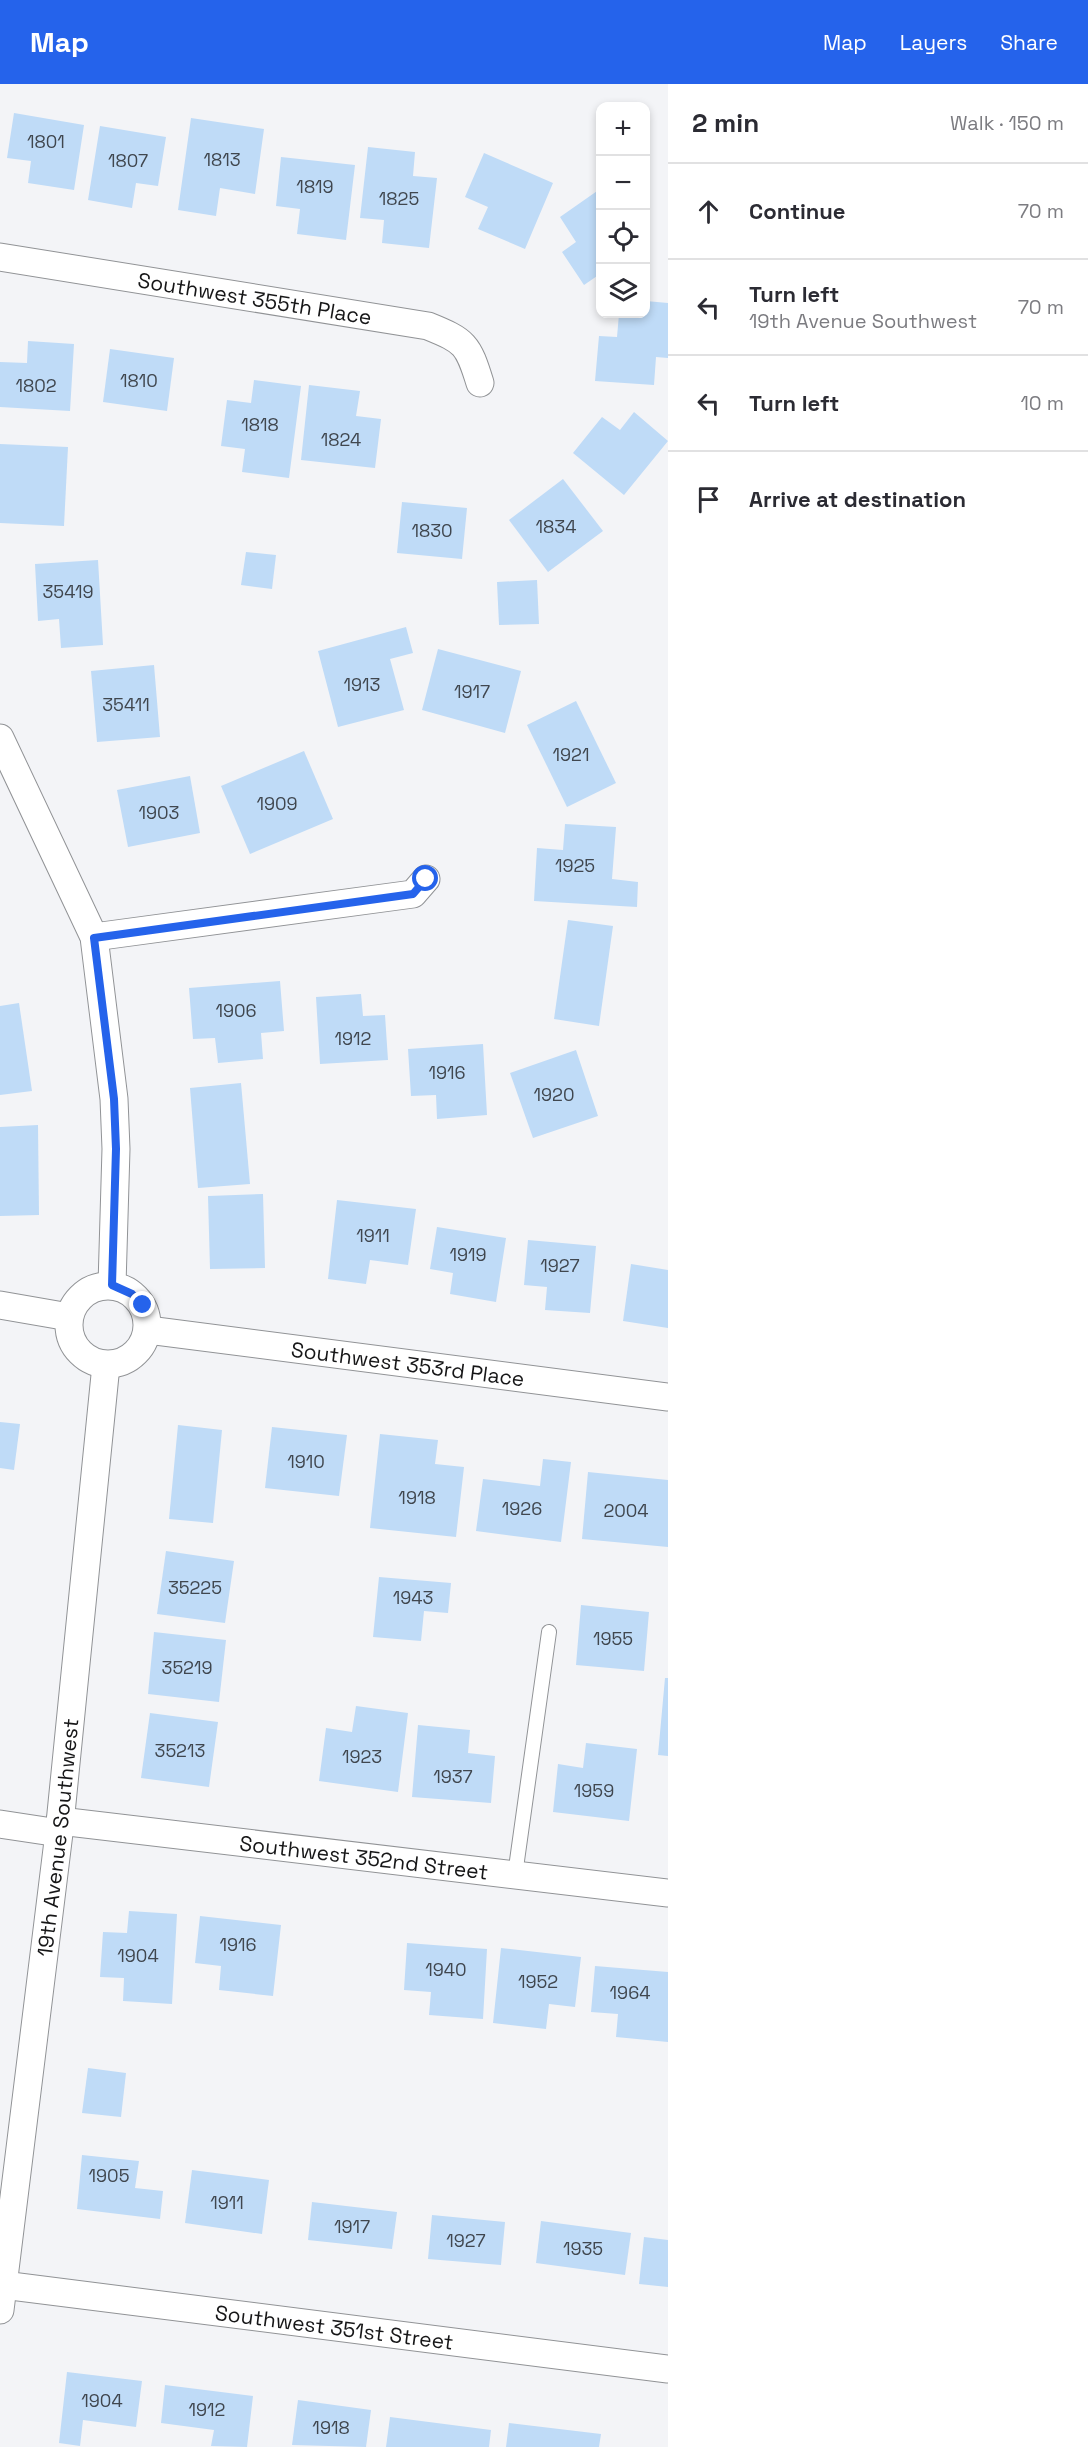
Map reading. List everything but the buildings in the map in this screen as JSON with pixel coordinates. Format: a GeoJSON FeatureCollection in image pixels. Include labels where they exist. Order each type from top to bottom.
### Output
{"type":"FeatureCollection","features":[{"type":"Feature","properties":{"kind":"street","name":"Southwest 355th Place"},"geometry":{"type":"LineString","coordinates":[[0,257],[428,326],[456,337],[471,355],[480,383]]}},
{"type":"Feature","properties":{"kind":"street"},"geometry":{"type":"LineString","coordinates":[[0,738],[94,938],[114,1099],[116,1149],[112,1285]]}},
{"type":"Feature","properties":{"kind":"street"},"geometry":{"type":"LineString","coordinates":[[94,938],[413,894],[426,879]]}},
{"type":"Feature","properties":{"kind":"street"},"geometry":{"type":"LineString","coordinates":[[112,1285],[132,1294],[143,1305],[148,1330],[143,1346],[135,1356],[122,1362],[106,1365],[90,1360],[78,1349],[71,1338],[69,1317],[74,1305],[83,1294],[97,1286],[112,1285]]}},
{"type":"Feature","properties":{"kind":"street"},"geometry":{"type":"LineString","coordinates":[[0,1305],[69,1317]]}},
{"type":"Feature","properties":{"kind":"street","name":"Southwest 353rd Place"},"geometry":{"type":"LineString","coordinates":[[148,1330],[668,1397]]}},
{"type":"Feature","properties":{"kind":"street","name":"19th Avenue Southwest"},"geometry":{"type":"LineString","coordinates":[[2,2298],[59,1827],[106,1365]]}},
{"type":"Feature","properties":{"kind":"street","name":"Southwest 352nd Street"},"geometry":{"type":"LineString","coordinates":[[0,1824],[59,1827],[668,1893]]}},
{"type":"Feature","properties":{"kind":"street","name":"Southwest 351st Street"},"geometry":{"type":"LineString","coordinates":[[2,2298],[668,2369]]}},
{"type":"Feature","properties":{"kind":"lane"},"geometry":{"type":"LineString","coordinates":[[515,1875],[549,1632]]}},
{"type":"Feature","properties":{"kind":"route"},"geometry":{"type":"LineString","coordinates":[[143,1305],[132,1294],[112,1285],[116,1149],[114,1099],[94,938],[413,894],[426,879]]}}]}
